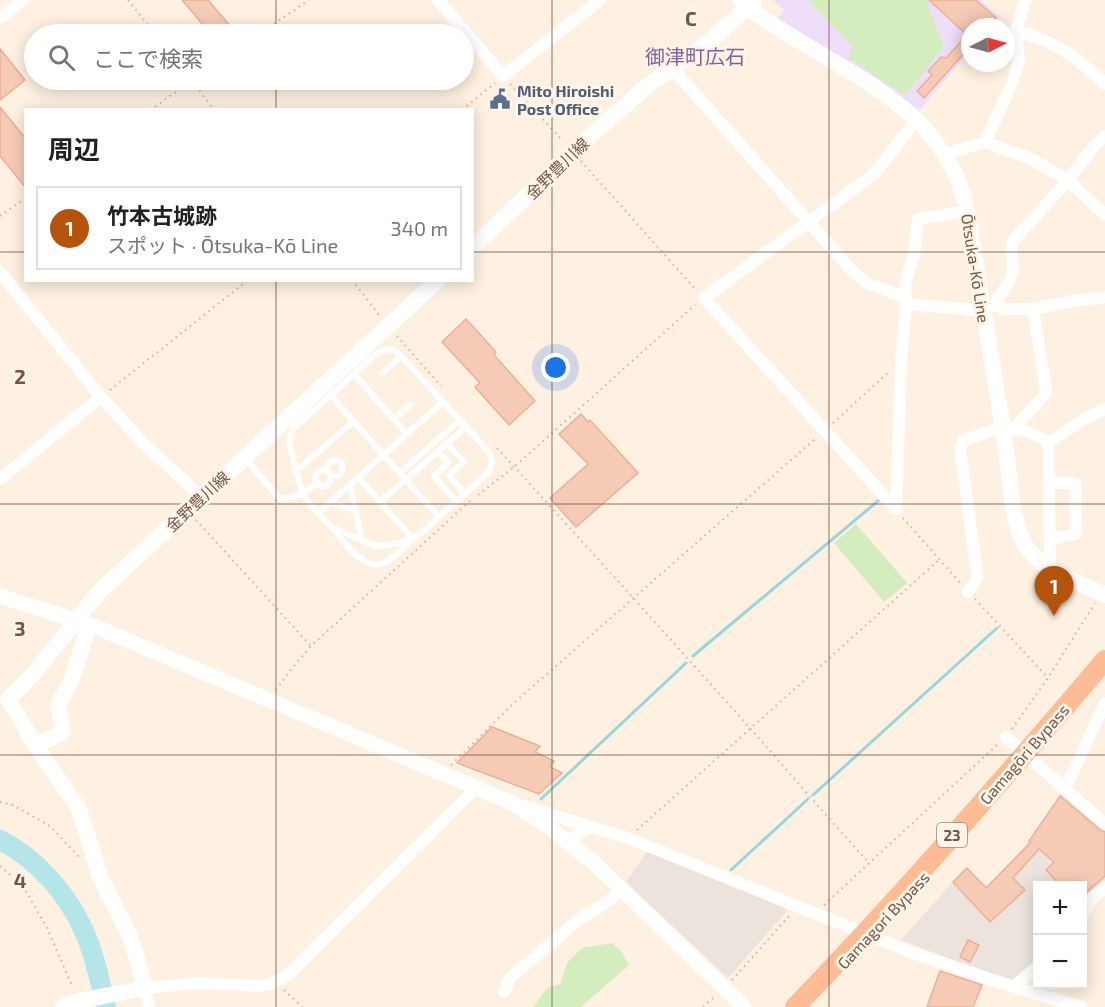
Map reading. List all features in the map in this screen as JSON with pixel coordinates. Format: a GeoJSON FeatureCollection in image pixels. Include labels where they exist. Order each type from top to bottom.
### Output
{"type":"FeatureCollection","features":[{"type":"Feature","properties":{"kind":"highway","name":"Gamagōri Bypass"},"geometry":{"type":"LineString","coordinates":[[795,1007],[844,956],[982,802],[1105,660]]}},
{"type":"Feature","properties":{"kind":"highway","name":"Gamagori Bypass"},"geometry":{"type":"LineString","coordinates":[[801,1007],[965,831],[1105,669]]}},
{"type":"Feature","properties":{"kind":"main road","name":"金野豊川線"},"geometry":{"type":"LineString","coordinates":[[474,247],[646,87],[704,47],[747,2]]}},
{"type":"Feature","properties":{"kind":"main road","name":"Ōtsuka-Kō Line"},"geometry":{"type":"LineString","coordinates":[[747,2],[766,20],[898,104],[917,119],[945,154],[964,195],[988,307],[1008,428],[1014,514],[1018,531],[1034,556],[1050,570],[1103,594]]}},
{"type":"Feature","properties":{"kind":"main road","name":"金野豊川線"},"geometry":{"type":"LineString","coordinates":[[142,988],[136,955],[128,932],[100,877],[78,807],[4,702],[82,622],[102,589],[436,282]]}},
{"type":"Feature","properties":{"kind":"main road","name":"金野豊川線"},"geometry":{"type":"LineString","coordinates":[[35,745],[62,734],[58,705],[72,679],[82,622]]}},
{"type":"Feature","properties":{"kind":"main road"},"geometry":{"type":"LineString","coordinates":[[76,1004],[142,988]]}},
{"type":"Feature","properties":{"kind":"street"},"geometry":{"type":"LineString","coordinates":[[0,18],[23,0]]}},
{"type":"Feature","properties":{"kind":"street"},"geometry":{"type":"LineString","coordinates":[[438,0],[459,24]]}},
{"type":"Feature","properties":{"kind":"street"},"geometry":{"type":"LineString","coordinates":[[474,42],[503,76],[600,0]]}},
{"type":"Feature","properties":{"kind":"street"},"geometry":{"type":"LineString","coordinates":[[985,142],[1012,84],[1019,59],[1016,32],[1025,0]]}},
{"type":"Feature","properties":{"kind":"street"},"geometry":{"type":"LineString","coordinates":[[1016,32],[1032,34],[1058,47],[1085,65],[1105,84]]}},
{"type":"Feature","properties":{"kind":"street"},"geometry":{"type":"LineString","coordinates":[[672,68],[854,273],[867,283],[905,301],[973,310],[988,307],[1032,309],[1105,297]]}},
{"type":"Feature","properties":{"kind":"street"},"geometry":{"type":"LineString","coordinates":[[917,119],[874,174],[704,298],[896,509],[905,285],[914,253],[918,219],[967,211]]}},
{"type":"Feature","properties":{"kind":"street"},"geometry":{"type":"LineString","coordinates":[[988,307],[1012,277],[1012,241],[1105,136]]}},
{"type":"Feature","properties":{"kind":"street"},"geometry":{"type":"LineString","coordinates":[[945,154],[985,142],[1031,159],[1068,180],[1105,215]]}},
{"type":"Feature","properties":{"kind":"street"},"geometry":{"type":"LineString","coordinates":[[0,272],[101,397],[145,445],[202,497]]}},
{"type":"Feature","properties":{"kind":"street"},"geometry":{"type":"LineString","coordinates":[[968,592],[977,578],[977,573],[960,449],[966,440],[1008,428],[1045,395],[1032,309]]}},
{"type":"Feature","properties":{"kind":"street"},"geometry":{"type":"LineString","coordinates":[[0,479],[101,397]]}},
{"type":"Feature","properties":{"kind":"street"},"geometry":{"type":"LineString","coordinates":[[1048,443],[1084,418],[1105,409]]}},
{"type":"Feature","properties":{"kind":"street"},"geometry":{"type":"LineString","coordinates":[[1008,428],[1043,437],[1048,443],[1050,570]]}},
{"type":"Feature","properties":{"kind":"street"},"geometry":{"type":"LineString","coordinates":[[1049,483],[1076,483],[1076,534],[1050,539]]}},
{"type":"Feature","properties":{"kind":"street"},"geometry":{"type":"LineString","coordinates":[[0,596],[82,622],[508,801],[628,838],[914,952],[1014,987],[1081,1007]]}},
{"type":"Feature","properties":{"kind":"street"},"geometry":{"type":"LineString","coordinates":[[1065,789],[1105,703]]}},
{"type":"Feature","properties":{"kind":"street"},"geometry":{"type":"LineString","coordinates":[[1006,737],[1105,824]]}},
{"type":"Feature","properties":{"kind":"street"},"geometry":{"type":"LineString","coordinates":[[149,1007],[142,988],[199,983],[260,986],[288,975],[477,787]]}},
{"type":"Feature","properties":{"kind":"street"},"geometry":{"type":"LineString","coordinates":[[508,801],[570,842],[593,862],[744,1007]]}},
{"type":"Feature","properties":{"kind":"street"},"geometry":{"type":"LineString","coordinates":[[570,842],[577,834],[590,827]]}},
{"type":"Feature","properties":{"kind":"street"},"geometry":{"type":"LineString","coordinates":[[1087,908],[1093,897],[1105,888]]}},
{"type":"Feature","properties":{"kind":"street"},"geometry":{"type":"LineString","coordinates":[[504,992],[510,978],[578,920],[623,890]]}},
{"type":"Feature","properties":{"kind":"street"},"geometry":{"type":"LineString","coordinates":[[1014,987],[1033,970]]}},
{"type":"Feature","properties":{"kind":"lane"},"geometry":{"type":"LineString","coordinates":[[383,350],[394,350],[401,356],[489,452],[492,462],[489,472],[420,534],[386,562],[375,565],[363,561],[303,494],[289,442],[293,429],[383,350]]}},
{"type":"Feature","properties":{"kind":"lane"},"geometry":{"type":"LineString","coordinates":[[382,373],[401,356]]}},
{"type":"Feature","properties":{"kind":"lane"},"geometry":{"type":"LineString","coordinates":[[354,374],[407,434]]}},
{"type":"Feature","properties":{"kind":"lane"},"geometry":{"type":"LineString","coordinates":[[330,395],[439,517]]}},
{"type":"Feature","properties":{"kind":"lane"},"geometry":{"type":"LineString","coordinates":[[318,513],[443,402]]}},
{"type":"Feature","properties":{"kind":"lane"},"geometry":{"type":"LineString","coordinates":[[394,419],[410,405]]}},
{"type":"Feature","properties":{"kind":"lane"},"geometry":{"type":"LineString","coordinates":[[400,473],[460,420]]}},
{"type":"Feature","properties":{"kind":"lane"},"geometry":{"type":"LineString","coordinates":[[296,471],[354,421]]}},
{"type":"Feature","properties":{"kind":"lane"},"geometry":{"type":"LineString","coordinates":[[380,502],[466,427]]}},
{"type":"Feature","properties":{"kind":"lane"},"geometry":{"type":"LineString","coordinates":[[447,444],[464,462],[449,475],[465,494]]}},
{"type":"Feature","properties":{"kind":"lane"},"geometry":{"type":"LineString","coordinates":[[438,452],[448,463],[434,476],[456,501]]}},
{"type":"Feature","properties":{"kind":"lane"},"geometry":{"type":"LineString","coordinates":[[244,458],[279,499],[303,494],[317,483]]}},
{"type":"Feature","properties":{"kind":"lane"},"geometry":{"type":"LineString","coordinates":[[323,470],[329,473],[331,479],[329,483],[323,485],[317,483],[318,472],[323,470]]}},
{"type":"Feature","properties":{"kind":"lane"},"geometry":{"type":"LineString","coordinates":[[358,477],[412,538]]}},
{"type":"Feature","properties":{"kind":"lane"},"geometry":{"type":"LineString","coordinates":[[350,485],[362,541]]}},
{"type":"Feature","properties":{"kind":"lane"},"geometry":{"type":"LineString","coordinates":[[331,502],[356,511]]}},
{"type":"Feature","properties":{"kind":"lane"},"geometry":{"type":"LineString","coordinates":[[331,527],[378,546],[420,534]]}},
{"type":"Feature","properties":{"kind":"path"},"geometry":{"type":"LineString","coordinates":[[128,0],[147,24]]}},
{"type":"Feature","properties":{"kind":"path"},"geometry":{"type":"LineString","coordinates":[[274,24],[309,0]]}},
{"type":"Feature","properties":{"kind":"path"},"geometry":{"type":"LineString","coordinates":[[269,700],[311,646],[479,494],[514,467],[704,298],[503,76],[464,108]]}},
{"type":"Feature","properties":{"kind":"path"},"geometry":{"type":"LineString","coordinates":[[153,108],[177,90]]}},
{"type":"Feature","properties":{"kind":"path"},"geometry":{"type":"LineString","coordinates":[[199,90],[212,108]]}},
{"type":"Feature","properties":{"kind":"path"},"geometry":{"type":"LineString","coordinates":[[0,216],[24,199]]}},
{"type":"Feature","properties":{"kind":"path"},"geometry":{"type":"LineString","coordinates":[[101,397],[245,282]]}},
{"type":"Feature","properties":{"kind":"path"},"geometry":{"type":"LineString","coordinates":[[354,282],[388,326],[447,393]]}},
{"type":"Feature","properties":{"kind":"path"},"geometry":{"type":"LineString","coordinates":[[443,773],[515,702],[901,362]]}},
{"type":"Feature","properties":{"kind":"path"},"geometry":{"type":"LineString","coordinates":[[492,442],[869,863]]}},
{"type":"Feature","properties":{"kind":"path"},"geometry":{"type":"LineString","coordinates":[[188,510],[311,646]]}},
{"type":"Feature","properties":{"kind":"path"},"geometry":{"type":"LineString","coordinates":[[628,838],[939,560]]}},
{"type":"Feature","properties":{"kind":"path"},"geometry":{"type":"LineString","coordinates":[[816,913],[1006,737],[1103,594]]}},
{"type":"Feature","properties":{"kind":"path"},"geometry":{"type":"LineString","coordinates":[[0,802],[13,805],[50,826],[80,859]]}},
{"type":"Feature","properties":{"kind":"path"},"geometry":{"type":"LineString","coordinates":[[0,866],[23,886],[43,920],[76,1004]]}},
{"type":"Feature","properties":{"kind":"path"},"geometry":{"type":"LineString","coordinates":[[703,1007],[724,988],[798,906]]}},
{"type":"Feature","properties":{"kind":"path"},"geometry":{"type":"LineString","coordinates":[[275,982],[302,1007]]}},
{"type":"Feature","properties":{"kind":"shaded area"},"geometry":{"type":"Polygon","coordinates":[[[773,0],[980,0],[1000,17],[961,18],[961,62],[919,111],[878,80],[776,21],[784,10],[773,0]]]}},
{"type":"Feature","properties":{"kind":"shaded area"},"geometry":{"type":"Polygon","coordinates":[[[1062,792],[1105,826],[1105,881],[1087,899],[1087,881],[1033,881],[1033,962],[1010,982],[901,940],[966,867],[987,886],[1025,847],[1062,792]]]}},
{"type":"Feature","properties":{"kind":"shaded area"},"geometry":{"type":"Polygon","coordinates":[[[647,851],[785,907],[786,912],[728,978],[626,882],[647,851]]]}},
{"type":"Feature","properties":{"kind":"green space"},"geometry":{"type":"Polygon","coordinates":[[[808,0],[926,0],[944,47],[905,95],[848,58],[853,47],[808,0]]]}},
{"type":"Feature","properties":{"kind":"green space"},"geometry":{"type":"Polygon","coordinates":[[[856,524],[907,583],[884,602],[834,543],[856,524]]]}},
{"type":"Feature","properties":{"kind":"green space"},"geometry":{"type":"Polygon","coordinates":[[[612,943],[621,951],[629,965],[581,1007],[533,1007],[547,988],[560,984],[567,963],[582,948],[612,943]]]}},
{"type":"Feature","properties":{"kind":"building"},"geometry":{"type":"Polygon","coordinates":[[[182,0],[208,0],[228,24],[202,24],[182,0]]]}},
{"type":"Feature","properties":{"kind":"building"},"geometry":{"type":"Polygon","coordinates":[[[929,0],[976,0],[996,18],[961,18],[961,29],[929,0]]]}},
{"type":"Feature","properties":{"kind":"building"},"geometry":{"type":"Polygon","coordinates":[[[961,42],[961,57],[924,98],[917,91],[932,75],[928,71],[941,57],[946,58],[961,42]]]}},
{"type":"Feature","properties":{"kind":"building"},"geometry":{"type":"Polygon","coordinates":[[[0,49],[24,81],[0,100],[0,49]]]}},
{"type":"Feature","properties":{"kind":"building"},"geometry":{"type":"Polygon","coordinates":[[[0,107],[24,137],[24,186],[0,156],[0,107]]]}},
{"type":"Feature","properties":{"kind":"building"},"geometry":{"type":"Polygon","coordinates":[[[466,319],[535,401],[509,425],[475,387],[480,383],[442,342],[466,319]]]}},
{"type":"Feature","properties":{"kind":"building"},"geometry":{"type":"Polygon","coordinates":[[[581,414],[588,422],[590,420],[638,473],[576,527],[550,498],[588,464],[559,434],[581,414]]]}},
{"type":"Feature","properties":{"kind":"building"},"geometry":{"type":"Polygon","coordinates":[[[492,727],[540,746],[535,752],[554,761],[550,767],[562,773],[539,794],[457,763],[492,727]]]}},
{"type":"Feature","properties":{"kind":"building"},"geometry":{"type":"Polygon","coordinates":[[[1060,796],[1105,832],[1105,876],[1087,892],[1087,881],[1056,881],[1046,870],[1054,862],[1039,849],[1013,878],[1025,890],[990,922],[953,882],[967,868],[986,888],[1030,843],[1029,841],[1060,796]]]}},
{"type":"Feature","properties":{"kind":"building"},"geometry":{"type":"Polygon","coordinates":[[[968,940],[979,945],[970,962],[960,957],[968,940]]]}},
{"type":"Feature","properties":{"kind":"building"},"geometry":{"type":"Polygon","coordinates":[[[940,971],[982,985],[973,1007],[927,1007],[940,971]]]}},
{"type":"Feature","properties":{"kind":"waterway"},"geometry":{"type":"LineString","coordinates":[[693,656],[878,501]]}},
{"type":"Feature","properties":{"kind":"waterway"},"geometry":{"type":"LineString","coordinates":[[813,795],[997,628]]}},
{"type":"Feature","properties":{"kind":"waterway"},"geometry":{"type":"LineString","coordinates":[[541,799],[686,663]]}},
{"type":"Feature","properties":{"kind":"waterway"},"geometry":{"type":"LineString","coordinates":[[731,870],[808,799]]}},
{"type":"Feature","properties":{"kind":"waterway"},"geometry":{"type":"LineString","coordinates":[[0,840],[38,867],[50,878],[69,903],[91,949],[106,1007]]}},
{"type":"Feature","properties":{"kind":"place","name":"Mito Hiroishi Post Office"},"geometry":{"type":"Point","coordinates":[500,99]}},
{"type":"Feature","properties":{"kind":"place","name":"竹本古城跡"},"geometry":{"type":"Point","coordinates":[1054,616]}},
{"type":"Feature","properties":{"kind":"district","name":"御津町広石"},"geometry":{"type":"Point","coordinates":[695,56]}}]}
